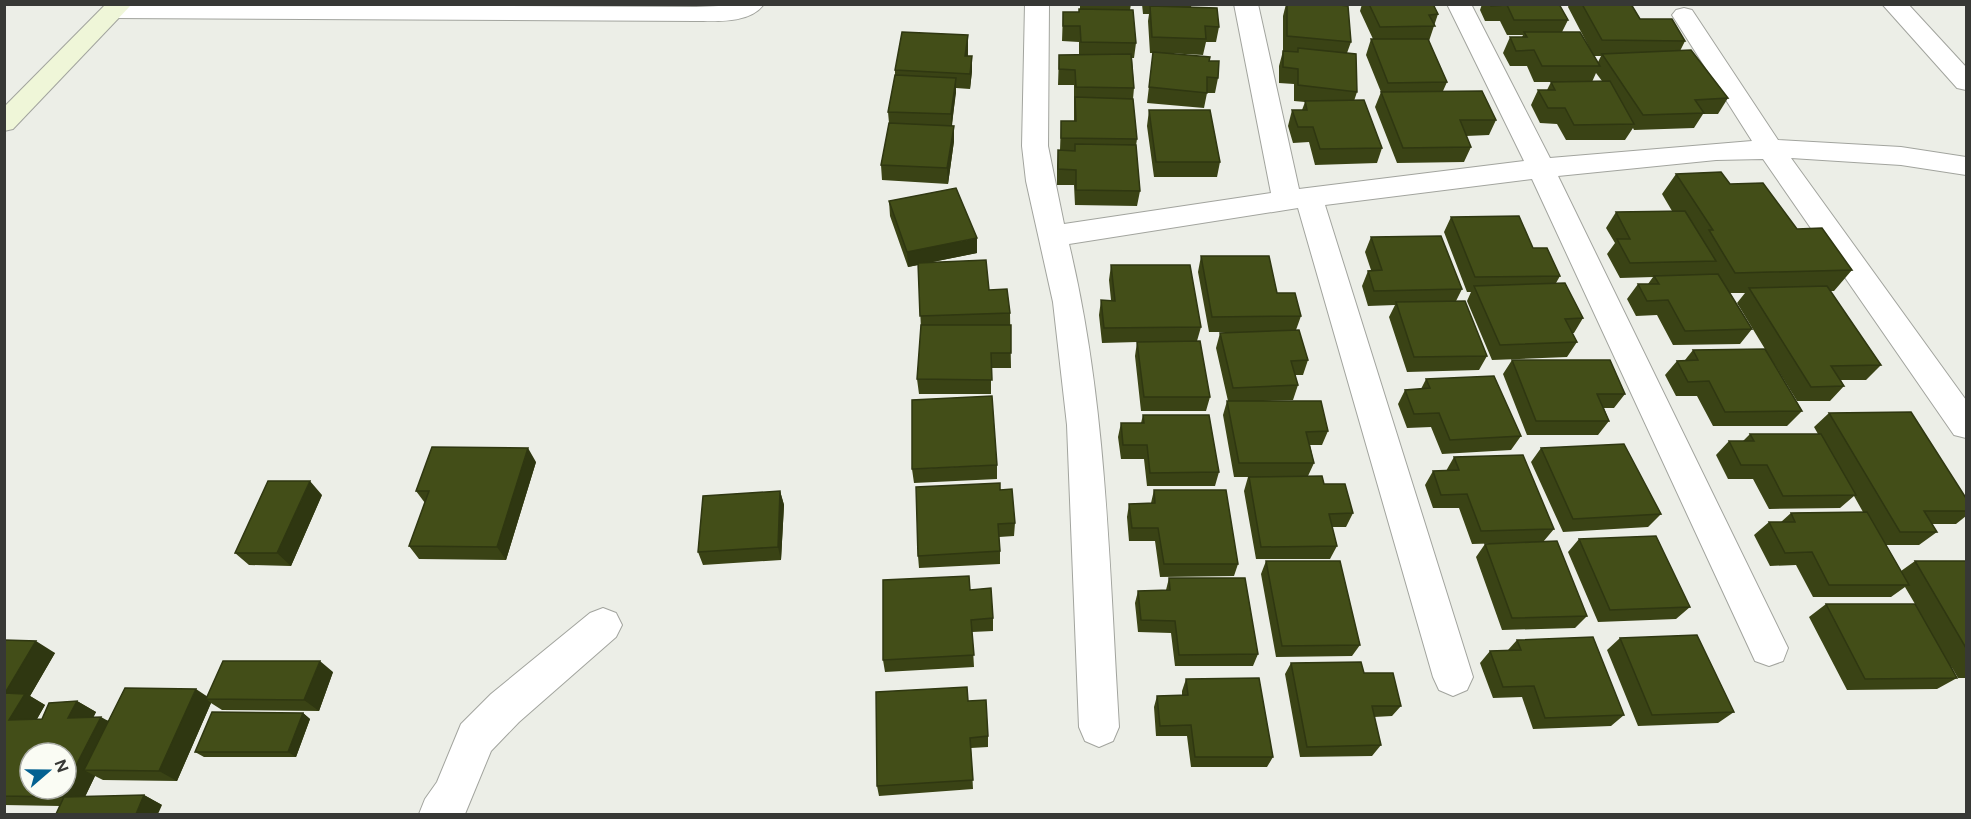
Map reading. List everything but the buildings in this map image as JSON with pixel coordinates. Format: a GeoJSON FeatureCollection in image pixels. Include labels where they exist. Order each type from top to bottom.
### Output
{"type":"FeatureCollection","features":[{"type":"Feature","properties":{"kind":"main road"},"geometry":{"type":"LineString","coordinates":[[4,123],[117,8]]}},
{"type":"Feature","properties":{"kind":"street"},"geometry":{"type":"LineString","coordinates":[[117,8],[696,14],[732,13],[744,10],[752,4]]}},
{"type":"Feature","properties":{"kind":"street"},"geometry":{"type":"LineString","coordinates":[[1037,4],[1035,146],[1040,181],[1068,302],[1084,425],[1099,726]]}},
{"type":"Feature","properties":{"kind":"street"},"geometry":{"type":"LineString","coordinates":[[1246,4],[1298,199],[1453,677]]}},
{"type":"Feature","properties":{"kind":"street"},"geometry":{"type":"LineString","coordinates":[[1460,4],[1541,168],[1769,648]]}},
{"type":"Feature","properties":{"kind":"street"},"geometry":{"type":"LineString","coordinates":[[1894,4],[1966,82]]}},
{"type":"Feature","properties":{"kind":"street"},"geometry":{"type":"LineString","coordinates":[[1684,15],[1770,149],[1966,425]]}},
{"type":"Feature","properties":{"kind":"street"},"geometry":{"type":"LineString","coordinates":[[1054,236],[1298,199],[1457,181],[1541,168],[1716,151],[1770,149],[1901,156],[1966,166]]}},
{"type":"Feature","properties":{"kind":"street"},"geometry":{"type":"LineString","coordinates":[[440,814],[453,796],[476,738],[505,708],[603,625]]}}]}
